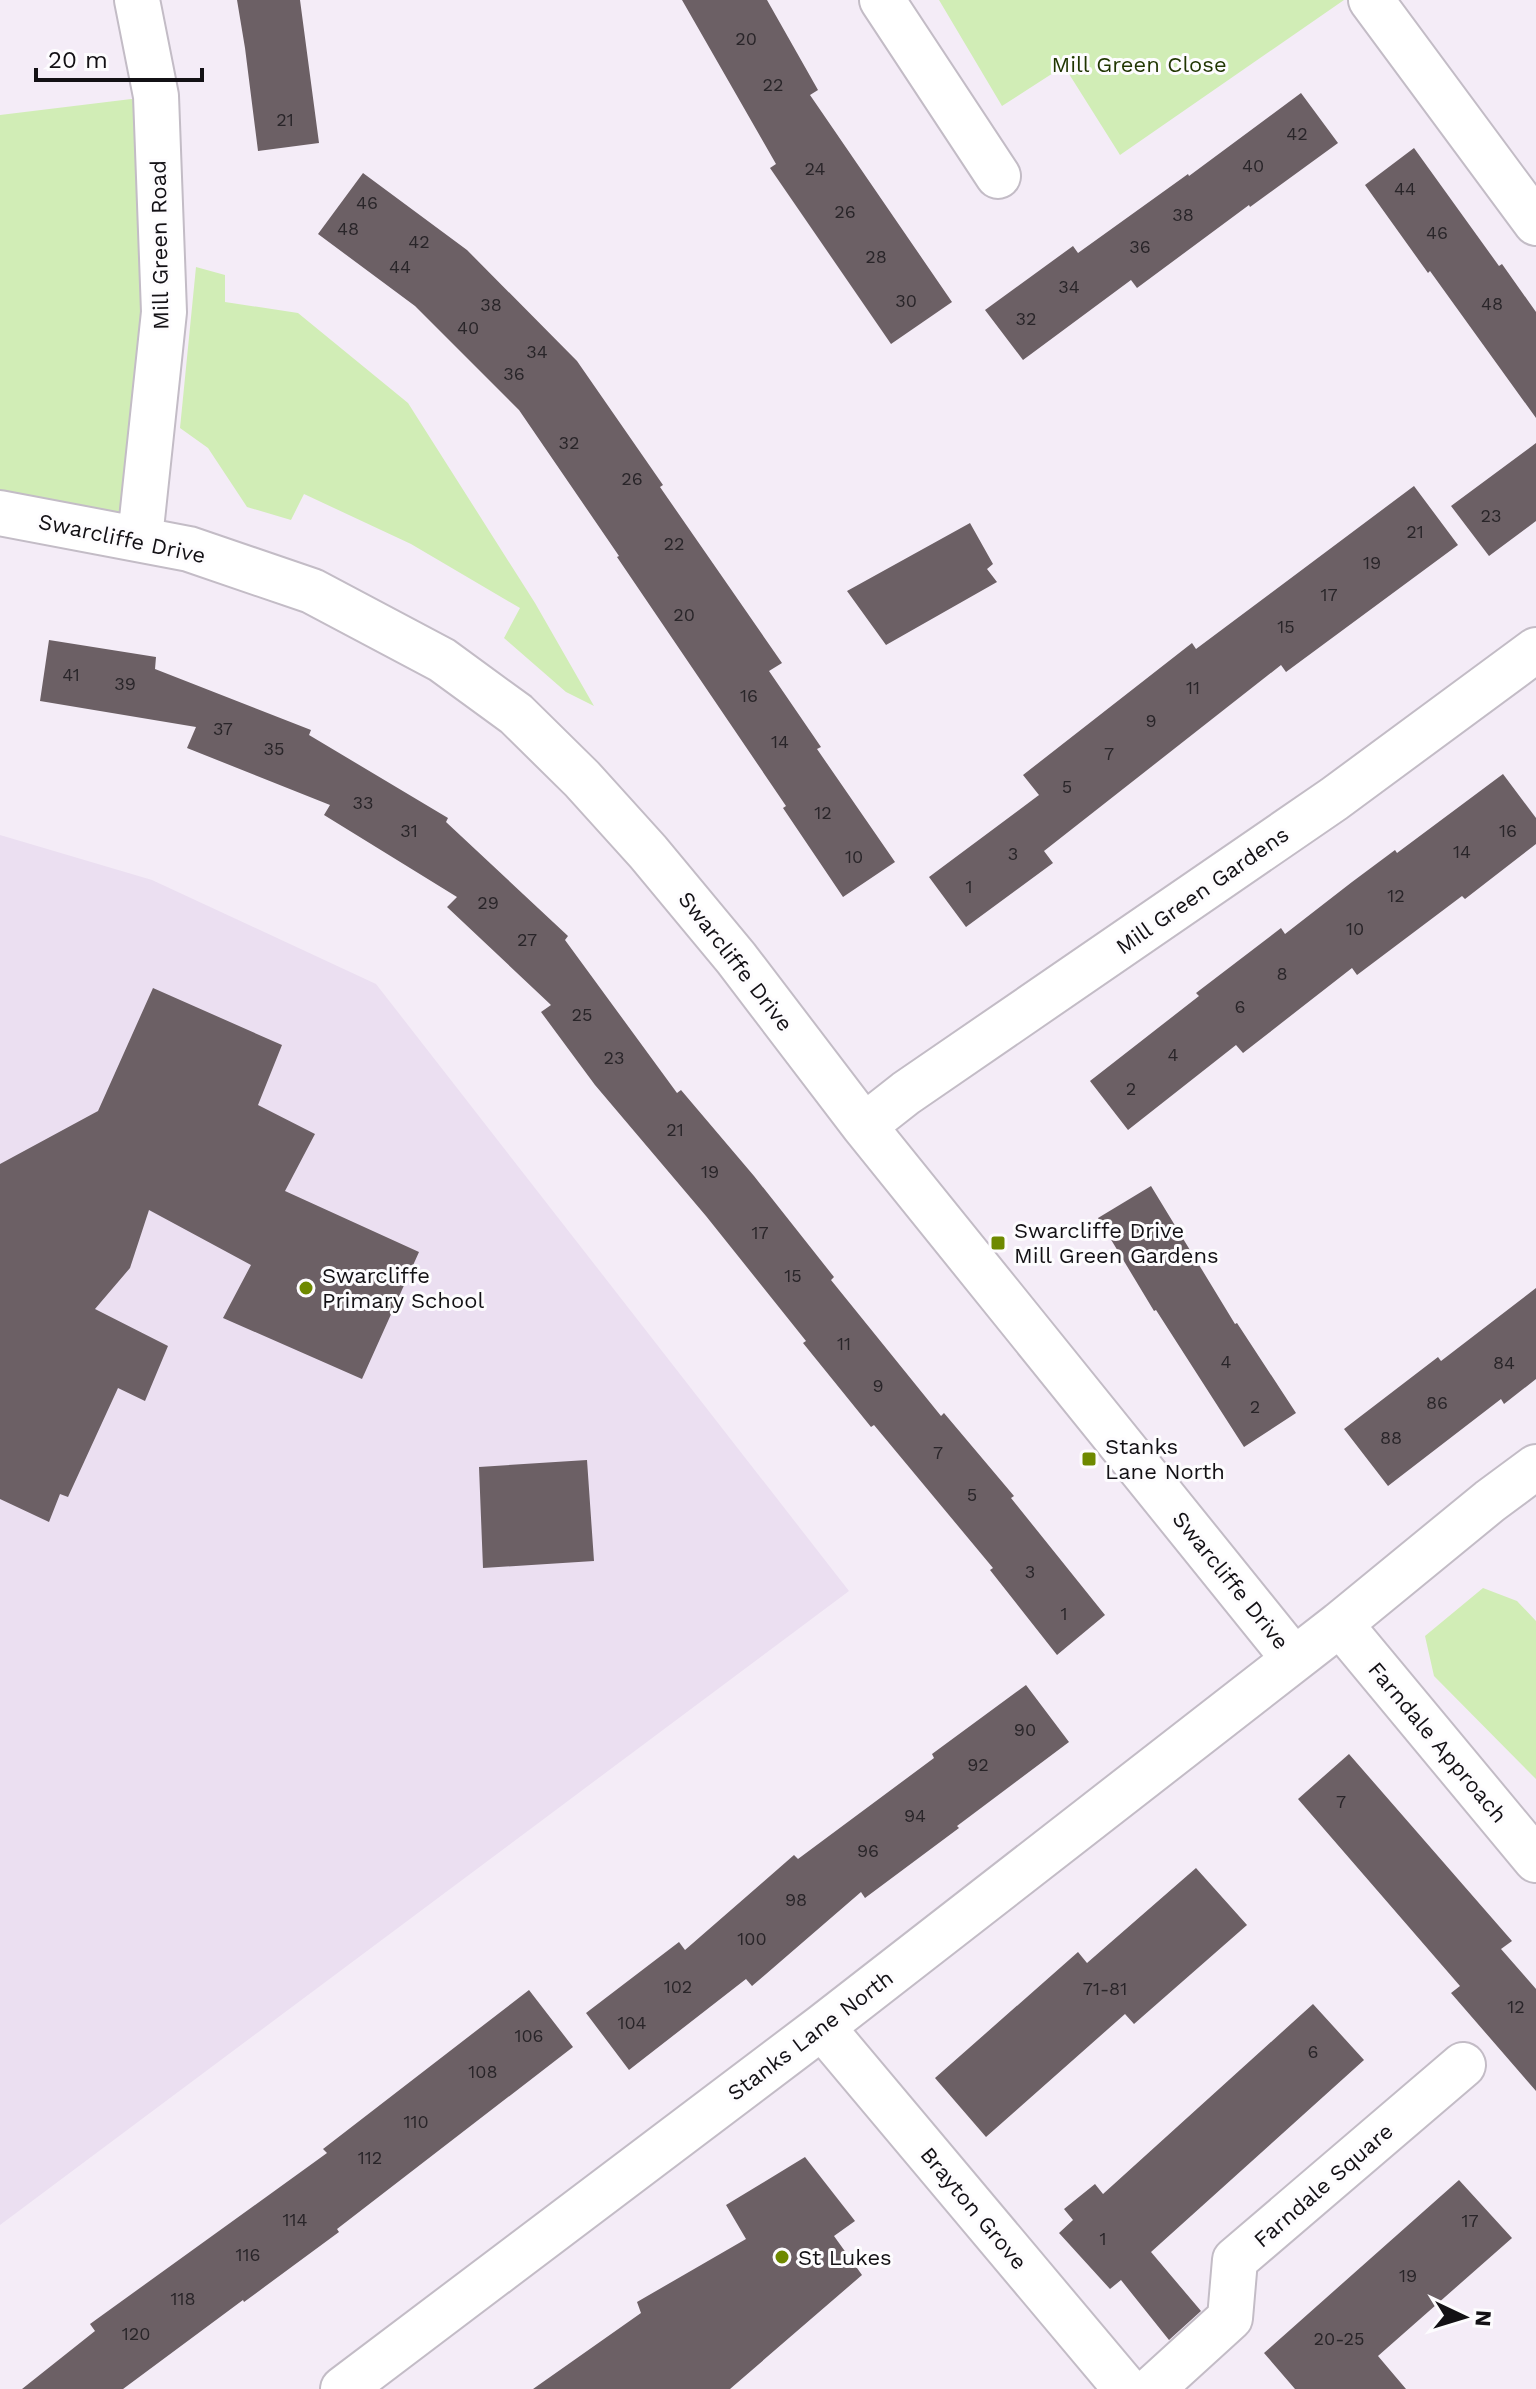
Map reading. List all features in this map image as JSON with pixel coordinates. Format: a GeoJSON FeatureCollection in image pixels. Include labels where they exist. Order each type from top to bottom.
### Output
{"type":"FeatureCollection","features":[{"type":"Feature","properties":{"kind":"street","name":"Mill Green Road"},"geometry":{"type":"LineString","coordinates":[[137,0],[156,96],[164,312],[140,538]]}},
{"type":"Feature","properties":{"kind":"street"},"geometry":{"type":"LineString","coordinates":[[882,0],[998,176]]}},
{"type":"Feature","properties":{"kind":"street"},"geometry":{"type":"LineString","coordinates":[[1371,0],[1536,223]]}},
{"type":"Feature","properties":{"kind":"street","name":"Swarcliffe Drive"},"geometry":{"type":"LineString","coordinates":[[0,513],[189,549],[312,591],[442,660],[516,714],[582,779],[648,852],[736,958],[864,1126],[1294,1659]]}},
{"type":"Feature","properties":{"kind":"street","name":"Mill Green Gardens"},"geometry":{"type":"LineString","coordinates":[[864,1126],[906,1093],[1334,799],[1536,650]]}},
{"type":"Feature","properties":{"kind":"street","name":"Stanks Lane North"},"geometry":{"type":"LineString","coordinates":[[343,2389],[822,2027],[1340,1624],[1536,1467]]}},
{"type":"Feature","properties":{"kind":"street","name":"Farndale Approach"},"geometry":{"type":"LineString","coordinates":[[1340,1624],[1536,1860]]}},
{"type":"Feature","properties":{"kind":"street","name":"Brayton Grove"},"geometry":{"type":"LineString","coordinates":[[822,2027],[1126,2389]]}},
{"type":"Feature","properties":{"kind":"street","name":"Farndale Square"},"geometry":{"type":"LineString","coordinates":[[1152,2389],[1230,2318],[1235,2260],[1463,2065]]}},
{"type":"Feature","properties":{"kind":"shaded area","name":"Swarcliffe Primary School"},"geometry":{"type":"Polygon","coordinates":[[[0,835],[152,880],[376,984],[849,1591],[0,2225],[0,835]]]}},
{"type":"Feature","properties":{"kind":"green space","name":"Mill Green Close"},"geometry":{"type":"Polygon","coordinates":[[[939,0],[1344,0],[1120,155],[1064,66],[1002,106],[939,0]]]}},
{"type":"Feature","properties":{"kind":"green space"},"geometry":{"type":"Polygon","coordinates":[[[156,96],[140,538],[0,513],[0,115],[156,96]]]}},
{"type":"Feature","properties":{"kind":"green space"},"geometry":{"type":"Polygon","coordinates":[[[196,267],[225,275],[225,302],[298,313],[408,403],[535,603],[594,706],[566,692],[504,638],[520,608],[411,544],[304,494],[291,520],[247,507],[208,448],[180,428],[196,267]]]}},
{"type":"Feature","properties":{"kind":"green space"},"geometry":{"type":"Polygon","coordinates":[[[1483,1588],[1517,1601],[1536,1621],[1536,1779],[1434,1676],[1425,1636],[1483,1588]]]}},
{"type":"Feature","properties":{"kind":"building"},"geometry":{"type":"Polygon","coordinates":[[[237,0],[300,0],[319,143],[258,151],[237,0]]]}},
{"type":"Feature","properties":{"kind":"building"},"geometry":{"type":"Polygon","coordinates":[[[682,0],[767,0],[818,90],[810,95],[952,302],[891,344],[770,168],[776,164],[682,0]]]}},
{"type":"Feature","properties":{"kind":"building"},"geometry":{"type":"Polygon","coordinates":[[[1301,93],[1338,143],[1137,288],[1131,280],[1023,360],[985,310],[1073,246],[1078,253],[1301,93]]]}},
{"type":"Feature","properties":{"kind":"building"},"geometry":{"type":"Polygon","coordinates":[[[1414,148],[1536,312],[1536,418],[1365,185],[1414,148]]]}},
{"type":"Feature","properties":{"kind":"building"},"geometry":{"type":"Polygon","coordinates":[[[363,173],[467,250],[577,361],[782,663],[769,671],[821,747],[817,749],[895,862],[843,897],[783,808],[786,806],[519,410],[415,306],[318,234],[363,173]]]}},
{"type":"Feature","properties":{"kind":"building"},"geometry":{"type":"Polygon","coordinates":[[[1536,443],[1536,521],[1489,556],[1451,506],[1536,443]]]}},
{"type":"Feature","properties":{"kind":"building"},"geometry":{"type":"Polygon","coordinates":[[[1414,486],[1458,545],[1286,672],[1281,665],[1044,851],[1053,863],[966,927],[929,877],[1039,795],[1023,775],[1192,643],[1196,649],[1414,486]]]}},
{"type":"Feature","properties":{"kind":"building"},"geometry":{"type":"Polygon","coordinates":[[[970,523],[993,564],[987,569],[997,582],[886,645],[847,591],[970,523]]]}},
{"type":"Feature","properties":{"kind":"building"},"geometry":{"type":"Polygon","coordinates":[[[49,640],[156,657],[155,669],[311,730],[309,735],[448,818],[446,822],[568,936],[565,940],[677,1093],[681,1090],[754,1176],[834,1277],[831,1280],[941,1416],[944,1413],[1014,1496],[1011,1498],[1105,1615],[1057,1655],[990,1570],[993,1568],[874,1425],[871,1427],[706,1216],[595,1085],[541,1012],[551,1005],[447,907],[457,897],[324,815],[330,805],[187,748],[196,727],[40,701],[49,640]]]}},
{"type":"Feature","properties":{"kind":"building"},"geometry":{"type":"Polygon","coordinates":[[[1503,774],[1536,818],[1536,844],[1465,899],[1462,896],[1357,975],[1352,968],[1243,1053],[1236,1045],[1128,1130],[1090,1081],[1199,996],[1196,993],[1281,928],[1285,934],[1395,850],[1397,853],[1503,774]]]}},
{"type":"Feature","properties":{"kind":"building"},"geometry":{"type":"Polygon","coordinates":[[[153,988],[282,1045],[258,1105],[315,1134],[285,1191],[419,1252],[362,1379],[223,1318],[251,1265],[149,1210],[130,1268],[95,1309],[168,1346],[145,1401],[118,1388],[68,1497],[60,1494],[49,1522],[0,1499],[0,1164],[98,1111],[153,988]]]}},
{"type":"Feature","properties":{"kind":"building"},"geometry":{"type":"Polygon","coordinates":[[[1151,1186],[1235,1324],[1296,1413],[1244,1447],[1154,1311],[1098,1218],[1151,1186]]]}},
{"type":"Feature","properties":{"kind":"building"},"geometry":{"type":"Polygon","coordinates":[[[1536,1288],[1536,1379],[1504,1404],[1501,1399],[1388,1486],[1344,1429],[1438,1357],[1441,1361],[1536,1288]]]}},
{"type":"Feature","properties":{"kind":"building"},"geometry":{"type":"Polygon","coordinates":[[[587,1460],[594,1561],[483,1568],[479,1467],[587,1460]]]}},
{"type":"Feature","properties":{"kind":"building"},"geometry":{"type":"Polygon","coordinates":[[[1026,1685],[1069,1742],[865,1898],[861,1892],[752,1986],[746,1979],[629,2070],[586,2013],[679,1942],[685,1950],[794,1855],[798,1859],[1026,1685]]]}},
{"type":"Feature","properties":{"kind":"building"},"geometry":{"type":"Polygon","coordinates":[[[1349,1754],[1512,1941],[1501,1949],[1536,1989],[1536,2091],[1451,1993],[1460,1986],[1298,1799],[1349,1754]]]}},
{"type":"Feature","properties":{"kind":"building"},"geometry":{"type":"Polygon","coordinates":[[[1196,1868],[1247,1925],[1134,2024],[1125,2014],[986,2137],[935,2078],[1078,1952],[1087,1963],[1196,1868]]]}},
{"type":"Feature","properties":{"kind":"building"},"geometry":{"type":"Polygon","coordinates":[[[529,1990],[573,2047],[337,2229],[339,2232],[123,2389],[22,2389],[95,2331],[90,2324],[327,2153],[323,2149],[529,1990]]]}},
{"type":"Feature","properties":{"kind":"building"},"geometry":{"type":"Polygon","coordinates":[[[1313,2004],[1364,2060],[1151,2252],[1201,2311],[1169,2340],[1121,2280],[1110,2289],[1059,2233],[1073,2220],[1064,2209],[1095,2184],[1103,2194],[1313,2004]]]}},
{"type":"Feature","properties":{"kind":"building","name":"St Lukes"},"geometry":{"type":"Polygon","coordinates":[[[805,2157],[855,2221],[834,2236],[862,2275],[730,2389],[533,2389],[641,2313],[637,2302],[746,2239],[726,2205],[805,2157]]]}},
{"type":"Feature","properties":{"kind":"building"},"geometry":{"type":"Polygon","coordinates":[[[1459,2180],[1512,2238],[1378,2356],[1406,2389],[1295,2389],[1264,2353],[1459,2180]]]}},
{"type":"Feature","properties":{"kind":"place","name":"Swarcliffe Drive Mill Green Gardens"},"geometry":{"type":"Point","coordinates":[998,1243]}},
{"type":"Feature","properties":{"kind":"place","name":"Swarcliffe Primary School"},"geometry":{"type":"Point","coordinates":[306,1288]}},
{"type":"Feature","properties":{"kind":"place","name":"Stanks Lane North"},"geometry":{"type":"Point","coordinates":[1089,1459]}},
{"type":"Feature","properties":{"kind":"place","name":"St Lukes"},"geometry":{"type":"Point","coordinates":[782,2257]}}]}
